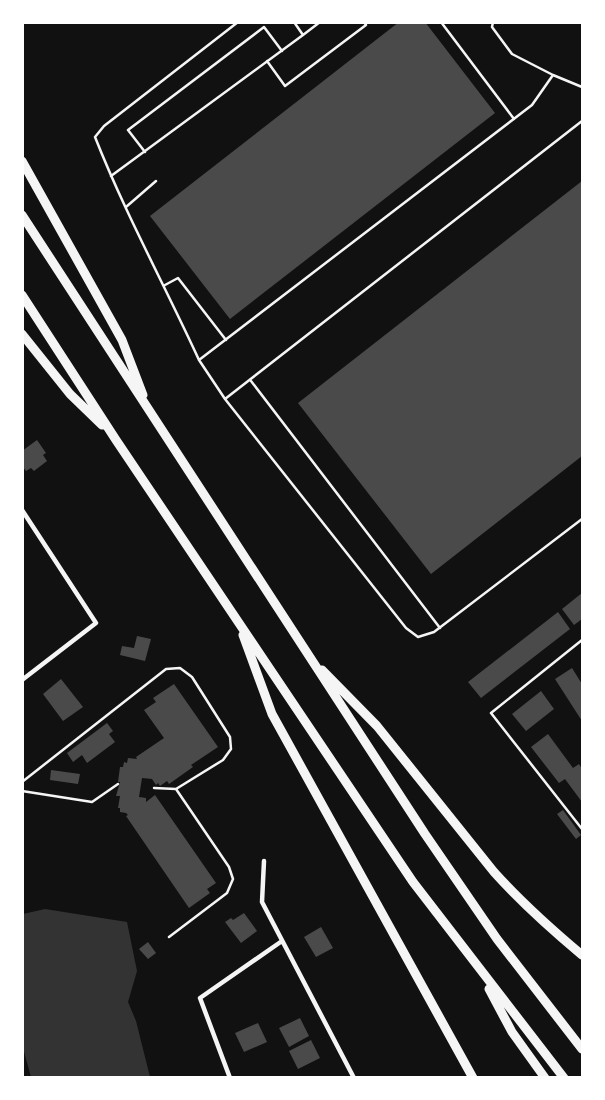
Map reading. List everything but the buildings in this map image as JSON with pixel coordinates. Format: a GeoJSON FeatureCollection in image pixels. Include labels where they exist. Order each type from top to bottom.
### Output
{"type":"FeatureCollection","features":[{"type":"Feature","properties":{"kind":"highway"},"geometry":{"type":"LineString","coordinates":[[22,161],[122,340],[151,414]]}},
{"type":"Feature","properties":{"kind":"highway"},"geometry":{"type":"LineString","coordinates":[[22,215],[307,654],[471,902],[582,1049]]}},
{"type":"Feature","properties":{"kind":"highway"},"geometry":{"type":"LineString","coordinates":[[22,295],[116,440],[403,867],[564,1078]]}},
{"type":"Feature","properties":{"kind":"highway"},"geometry":{"type":"LineString","coordinates":[[22,334],[70,394],[116,440]]}},
{"type":"Feature","properties":{"kind":"highway"},"geometry":{"type":"LineString","coordinates":[[234,615],[272,714],[473,1078]]}},
{"type":"Feature","properties":{"kind":"highway"},"geometry":{"type":"LineString","coordinates":[[307,654],[377,726],[487,864],[514,894],[582,955]]}},
{"type":"Feature","properties":{"kind":"highway"},"geometry":{"type":"LineString","coordinates":[[474,962],[512,1032],[545,1078]]}},
{"type":"Feature","properties":{"kind":"street"},"geometry":{"type":"LineString","coordinates":[[22,510],[96,623],[22,680]]}},
{"type":"Feature","properties":{"kind":"street"},"geometry":{"type":"LineString","coordinates":[[264,861],[262,902],[354,1078]]}},
{"type":"Feature","properties":{"kind":"street"},"geometry":{"type":"LineString","coordinates":[[230,1078],[200,998],[282,940]]}},
{"type":"Feature","properties":{"kind":"lane"},"geometry":{"type":"LineString","coordinates":[[238,22],[104,126],[95,137],[110,176],[165,285],[199,360],[225,399],[406,628],[418,637],[440,628],[582,519]]}},
{"type":"Feature","properties":{"kind":"lane"},"geometry":{"type":"LineString","coordinates":[[294,22],[303,35]]}},
{"type":"Feature","properties":{"kind":"lane"},"geometry":{"type":"LineString","coordinates":[[110,176],[320,22]]}},
{"type":"Feature","properties":{"kind":"lane"},"geometry":{"type":"LineString","coordinates":[[267,62],[285,86],[366,25],[364,22]]}},
{"type":"Feature","properties":{"kind":"lane"},"geometry":{"type":"LineString","coordinates":[[441,22],[514,119]]}},
{"type":"Feature","properties":{"kind":"lane"},"geometry":{"type":"LineString","coordinates":[[493,22],[492,27],[512,54],[553,75],[582,87]]}},
{"type":"Feature","properties":{"kind":"lane"},"geometry":{"type":"LineString","coordinates":[[144,152],[128,130],[264,27],[282,51]]}},
{"type":"Feature","properties":{"kind":"lane"},"geometry":{"type":"LineString","coordinates":[[199,360],[532,105],[553,75]]}},
{"type":"Feature","properties":{"kind":"lane"},"geometry":{"type":"LineString","coordinates":[[225,399],[582,121]]}},
{"type":"Feature","properties":{"kind":"lane"},"geometry":{"type":"LineString","coordinates":[[126,207],[156,181]]}},
{"type":"Feature","properties":{"kind":"lane"},"geometry":{"type":"LineString","coordinates":[[165,285],[178,278],[226,340]]}},
{"type":"Feature","properties":{"kind":"lane"},"geometry":{"type":"LineString","coordinates":[[250,380],[440,628]]}},
{"type":"Feature","properties":{"kind":"lane"},"geometry":{"type":"LineString","coordinates":[[582,640],[491,713],[582,829]]}},
{"type":"Feature","properties":{"kind":"lane"},"geometry":{"type":"LineString","coordinates":[[22,782],[166,669],[180,668],[192,677],[230,737],[231,749],[223,760],[176,789],[154,788]]}},
{"type":"Feature","properties":{"kind":"lane"},"geometry":{"type":"LineString","coordinates":[[22,791],[92,802],[118,784]]}},
{"type":"Feature","properties":{"kind":"lane"},"geometry":{"type":"LineString","coordinates":[[169,937],[227,893],[233,879],[229,868],[176,789]]}},
{"type":"Feature","properties":{"kind":"shaded area"},"geometry":{"type":"Polygon","coordinates":[[[45,909],[127,922],[137,971],[128,1002],[136,1021],[150,1077],[31,1077],[23,1048],[23,914],[45,909]]]}}]}
